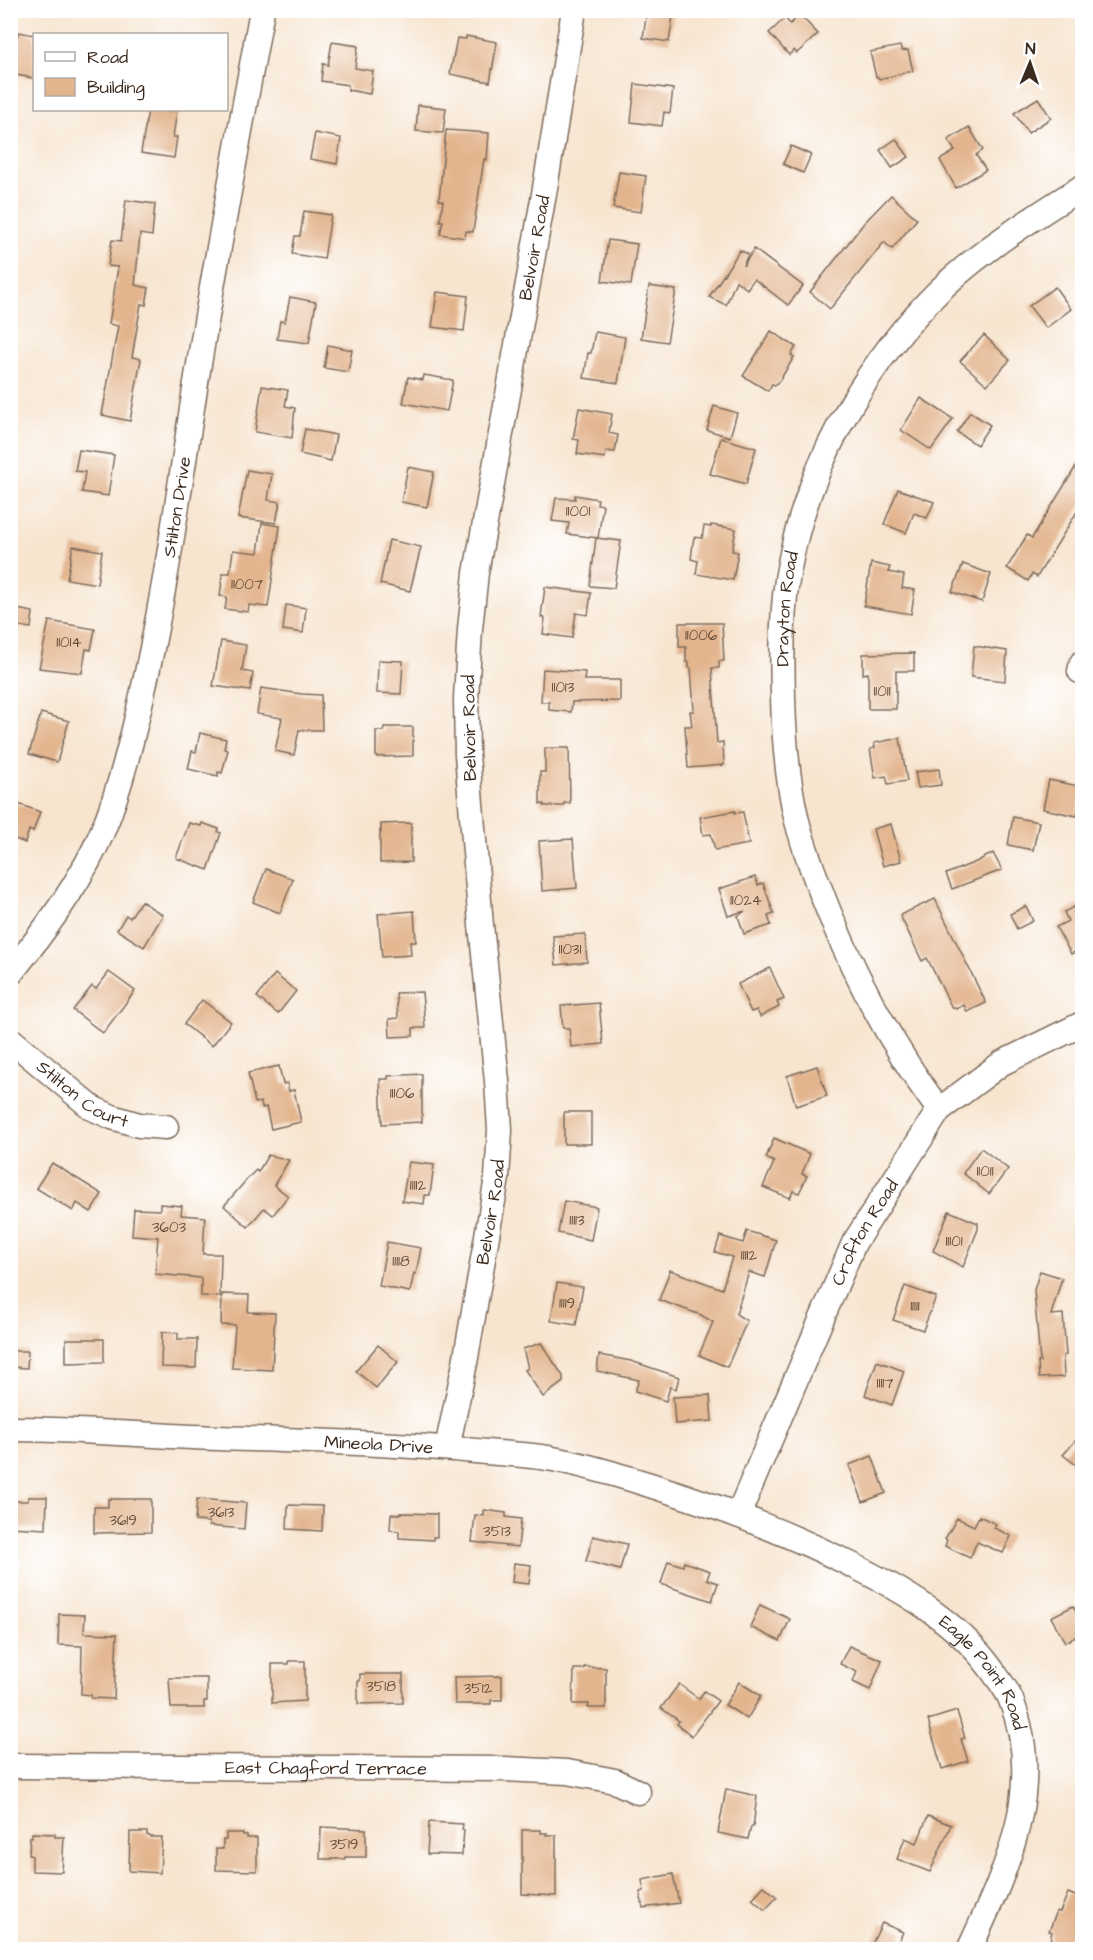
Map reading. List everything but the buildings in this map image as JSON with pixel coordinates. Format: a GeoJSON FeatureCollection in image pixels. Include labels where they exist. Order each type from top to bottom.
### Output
{"type":"FeatureCollection","features":[{"type":"Feature","properties":{"kind":"street","name":"Stilton Drive"},"geometry":{"type":"LineString","coordinates":[[10,974],[39,938],[71,891],[95,847],[114,801],[128,752],[153,645],[207,316],[262,10]]}},
{"type":"Feature","properties":{"kind":"street","name":"Belvoir Road"},"geometry":{"type":"LineString","coordinates":[[447,1448],[465,1364],[497,1178],[500,1130],[467,755],[466,698],[470,629],[478,561],[544,194],[574,10]]}},
{"type":"Feature","properties":{"kind":"street","name":"Drayton Road"},"geometry":{"type":"LineString","coordinates":[[939,1110],[909,1070],[847,956],[811,867],[797,820],[788,771],[782,666],[785,597],[790,563],[803,514],[820,466],[842,420],[896,338],[928,301],[964,268],[1029,221],[1083,187]]}},
{"type":"Feature","properties":{"kind":"street","name":"Crofton Road"},"geometry":{"type":"LineString","coordinates":[[738,1515],[854,1244],[939,1110],[1002,1063],[1083,1024]]}},
{"type":"Feature","properties":{"kind":"street","name":"Stilton Court"},"geometry":{"type":"LineString","coordinates":[[10,1039],[92,1108],[139,1125],[166,1127]]}},
{"type":"Feature","properties":{"kind":"street","name":"Mineola Drive"},"geometry":{"type":"LineString","coordinates":[[10,1430],[373,1443],[551,1459],[598,1469],[738,1515]]}},
{"type":"Feature","properties":{"kind":"street","name":"Eagle Point Road"},"geometry":{"type":"LineString","coordinates":[[738,1515],[878,1578],[934,1612],[989,1664],[1010,1696],[1022,1742],[1025,1776],[1022,1810],[1014,1843],[969,1950]]}},
{"type":"Feature","properties":{"kind":"street","name":"East Chagford Terrace"},"geometry":{"type":"LineString","coordinates":[[10,1766],[504,1769],[567,1772],[615,1781],[638,1792]]}}]}
